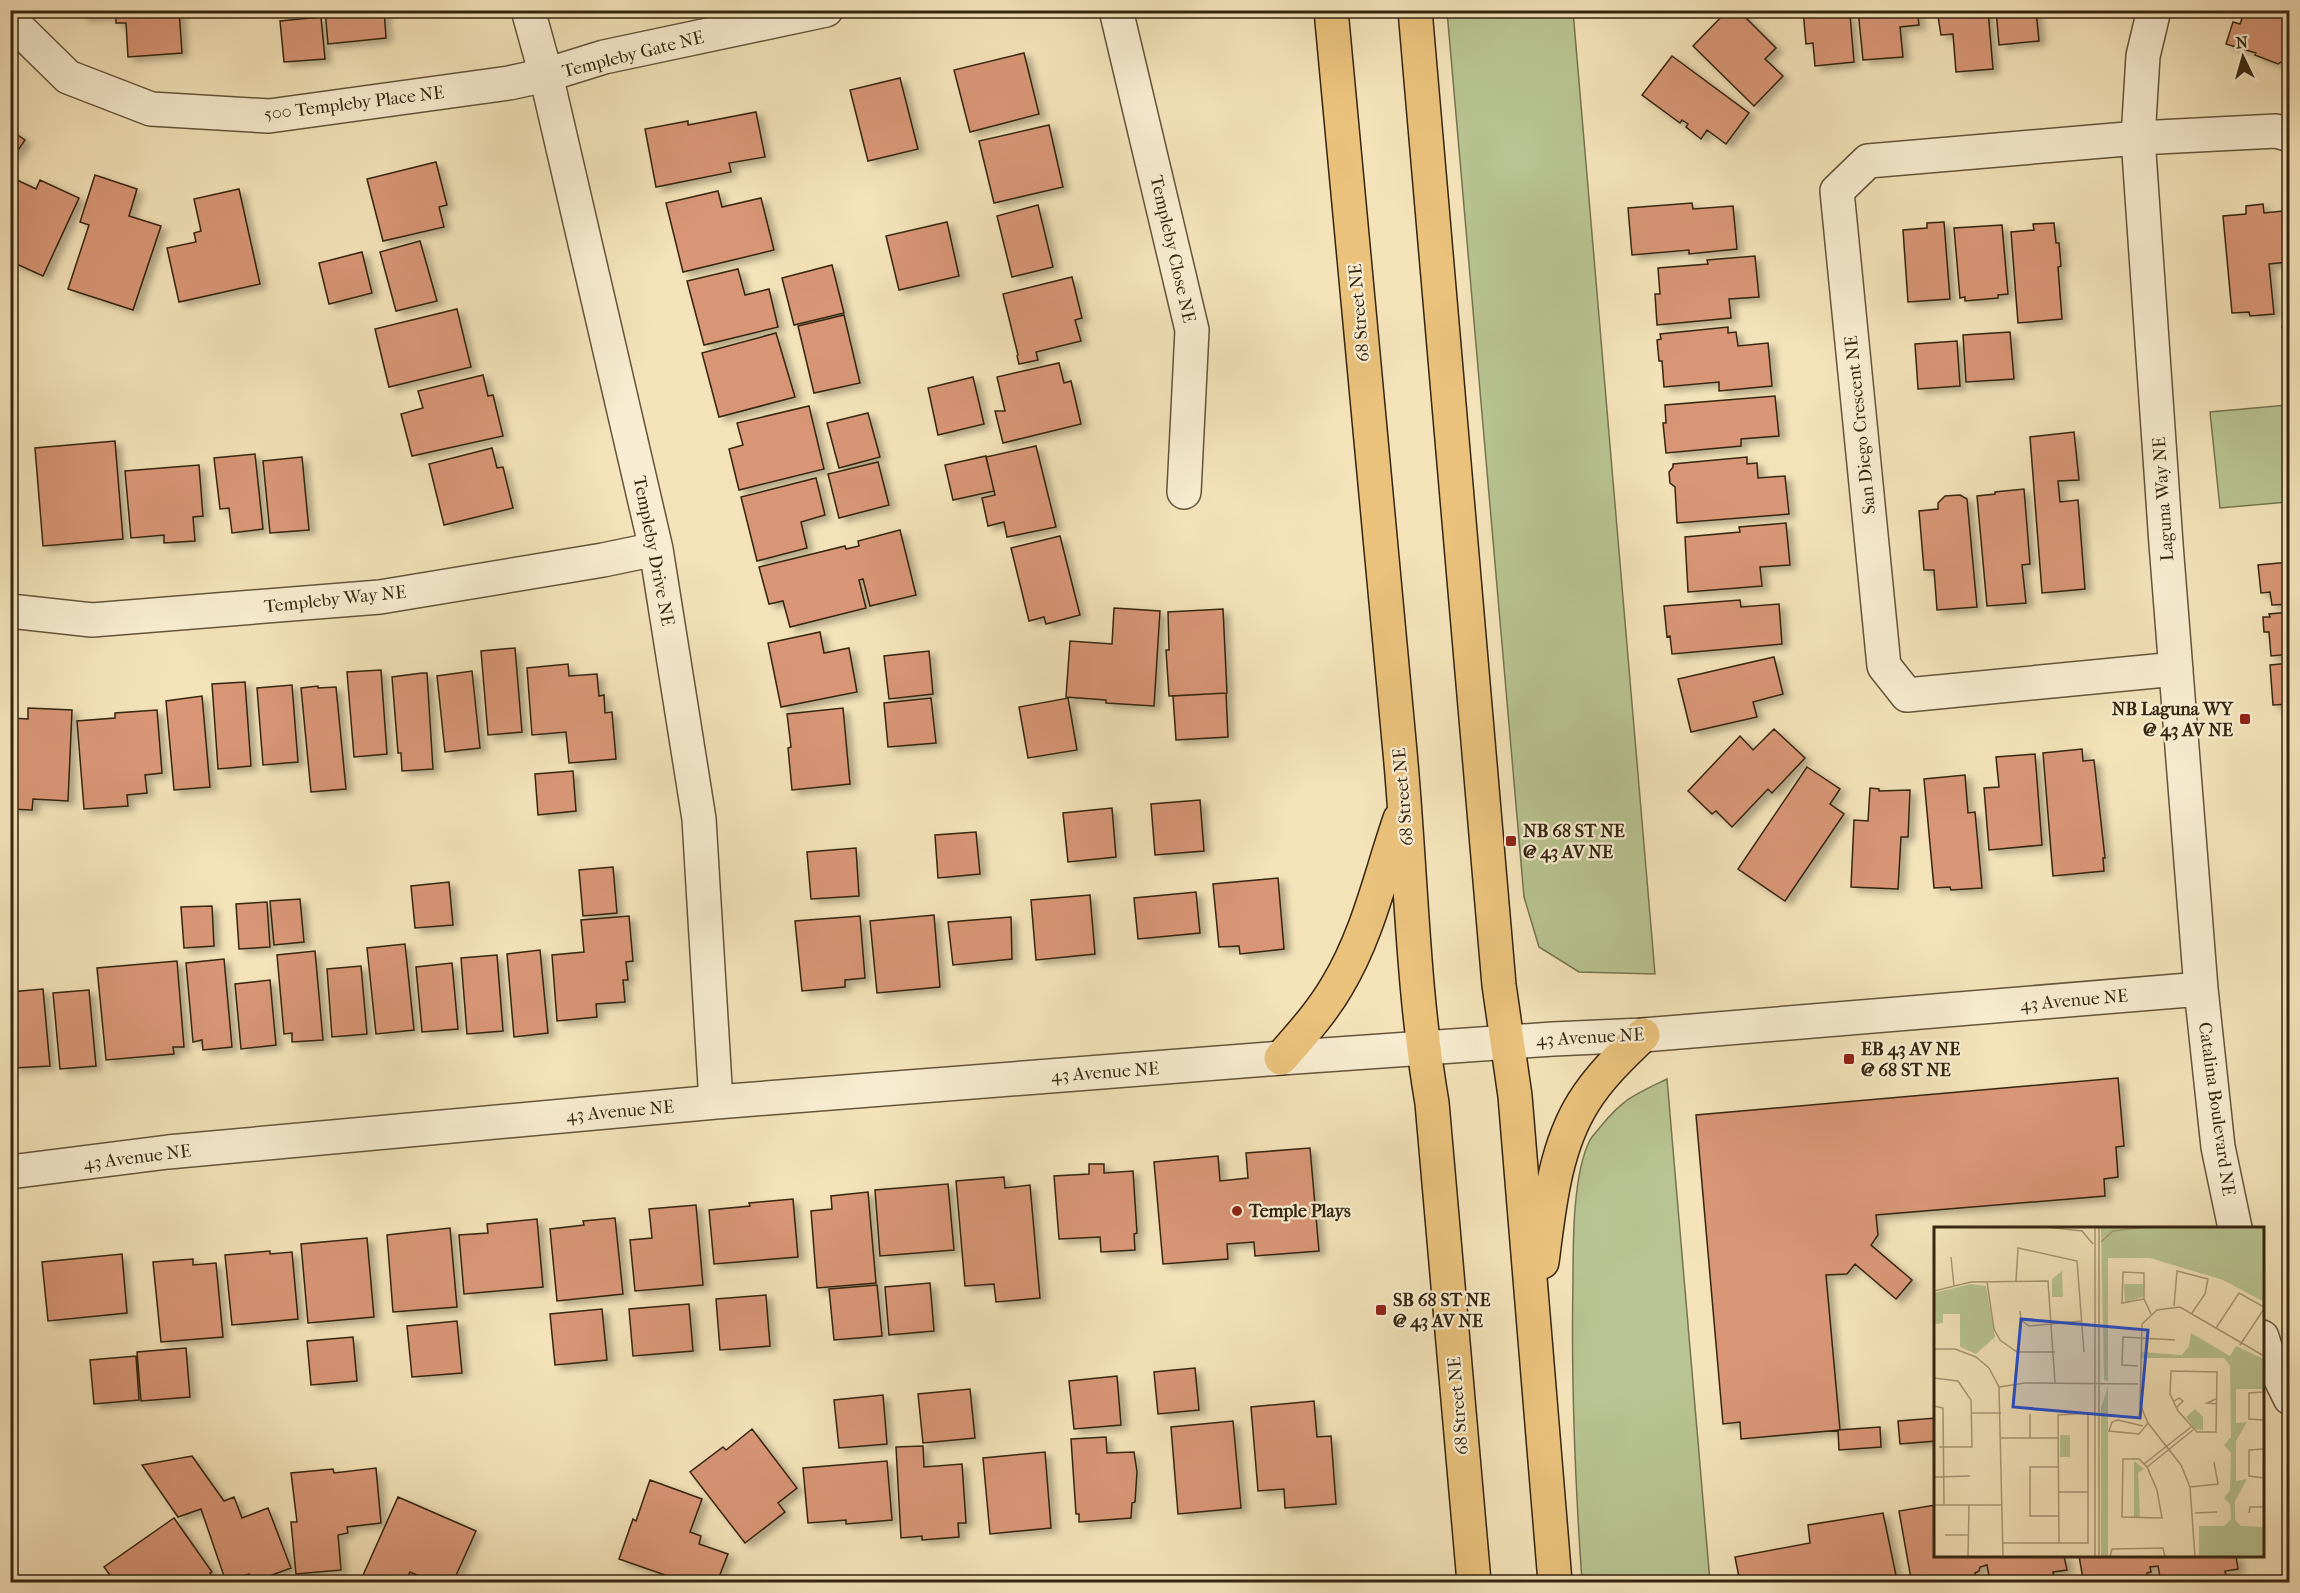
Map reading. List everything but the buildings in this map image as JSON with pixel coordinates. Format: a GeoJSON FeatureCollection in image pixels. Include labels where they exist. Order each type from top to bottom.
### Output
{"type":"FeatureCollection","features":[{"type":"Feature","properties":{"kind":"main road","name":"68 Street NE"},"geometry":{"type":"LineString","coordinates":[[1331,10],[1405,803],[1422,1049],[1432,1103],[1474,1582]]}},
{"type":"Feature","properties":{"kind":"main road"},"geometry":{"type":"LineString","coordinates":[[1415,10],[1499,985],[1515,1096],[1555,1582]]}},
{"type":"Feature","properties":{"kind":"main road"},"geometry":{"type":"LineString","coordinates":[[1281,1058],[1318,1015],[1338,986],[1358,946],[1405,803]]}},
{"type":"Feature","properties":{"kind":"main road"},"geometry":{"type":"LineString","coordinates":[[1533,1323],[1550,1201],[1566,1138],[1583,1103],[1596,1085],[1610,1067],[1643,1035]]}},
{"type":"Feature","properties":{"kind":"street","name":"Templeby Drive NE"},"geometry":{"type":"LineString","coordinates":[[528,10],[546,75],[656,549],[699,819],[716,1102]]}},
{"type":"Feature","properties":{"kind":"street","name":"Templeby Gate NE"},"geometry":{"type":"LineString","coordinates":[[546,75],[604,57],[826,10]]}},
{"type":"Feature","properties":{"kind":"street","name":"Templeby Close NE"},"geometry":{"type":"LineString","coordinates":[[1116,10],[1192,330],[1184,492]]}},
{"type":"Feature","properties":{"kind":"street","name":"Laguna Way NE"},"geometry":{"type":"LineString","coordinates":[[2154,10],[2143,56],[2138,138],[2201,989]]}},
{"type":"Feature","properties":{"kind":"street","name":"500 Templeby Place NE"},"geometry":{"type":"LineString","coordinates":[[10,20],[68,77],[151,109],[269,116],[509,83],[546,75]]}},
{"type":"Feature","properties":{"kind":"street"},"geometry":{"type":"LineString","coordinates":[[2138,138],[2276,131],[2289,135]]}},
{"type":"Feature","properties":{"kind":"street","name":"San Diego Crescent NE"},"geometry":{"type":"LineString","coordinates":[[2138,138],[1868,161],[1837,191],[1884,666],[1907,695],[2176,669]]}},
{"type":"Feature","properties":{"kind":"street","name":"Templeby Way NE"},"geometry":{"type":"LineString","coordinates":[[10,611],[92,620],[380,597],[656,549]]}},
{"type":"Feature","properties":{"kind":"street","name":"43 Avenue NE"},"geometry":{"type":"LineString","coordinates":[[10,1172],[180,1151],[716,1102],[1281,1058],[1643,1035],[2201,989]]}},
{"type":"Feature","properties":{"kind":"street","name":"Catalina Boulevard NE"},"geometry":{"type":"LineString","coordinates":[[2201,989],[2218,1147],[2235,1227]]}},
{"type":"Feature","properties":{"kind":"street"},"geometry":{"type":"LineString","coordinates":[[2264,1342],[2289,1398]]}},
{"type":"Feature","properties":{"kind":"green space"},"geometry":{"type":"Polygon","coordinates":[[[1447,11],[1573,11],[1655,974],[1579,972],[1539,947],[1524,897],[1447,11]]]}},
{"type":"Feature","properties":{"kind":"green space"},"geometry":{"type":"Polygon","coordinates":[[[2289,405],[2289,502],[2220,508],[2210,412],[2289,405]]]}},
{"type":"Feature","properties":{"kind":"green space"},"geometry":{"type":"Polygon","coordinates":[[[1667,1079],[1710,1582],[1582,1582],[1573,1355],[1574,1227],[1580,1170],[1590,1140],[1609,1117],[1631,1098],[1667,1079]]]}},
{"type":"Feature","properties":{"kind":"place","name":"NB Laguna WY @ 43 AV NE"},"geometry":{"type":"Point","coordinates":[2245,719]}},
{"type":"Feature","properties":{"kind":"place","name":"NB 68 ST NE @ 43 AV NE"},"geometry":{"type":"Point","coordinates":[1511,841]}},
{"type":"Feature","properties":{"kind":"place","name":"EB 43 AV NE @ 68 ST NE"},"geometry":{"type":"Point","coordinates":[1849,1059]}},
{"type":"Feature","properties":{"kind":"place","name":"Temple Plays"},"geometry":{"type":"Point","coordinates":[1237,1211]}},
{"type":"Feature","properties":{"kind":"place","name":"SB 68 ST NE @ 43 AV NE"},"geometry":{"type":"Point","coordinates":[1381,1310]}}]}
